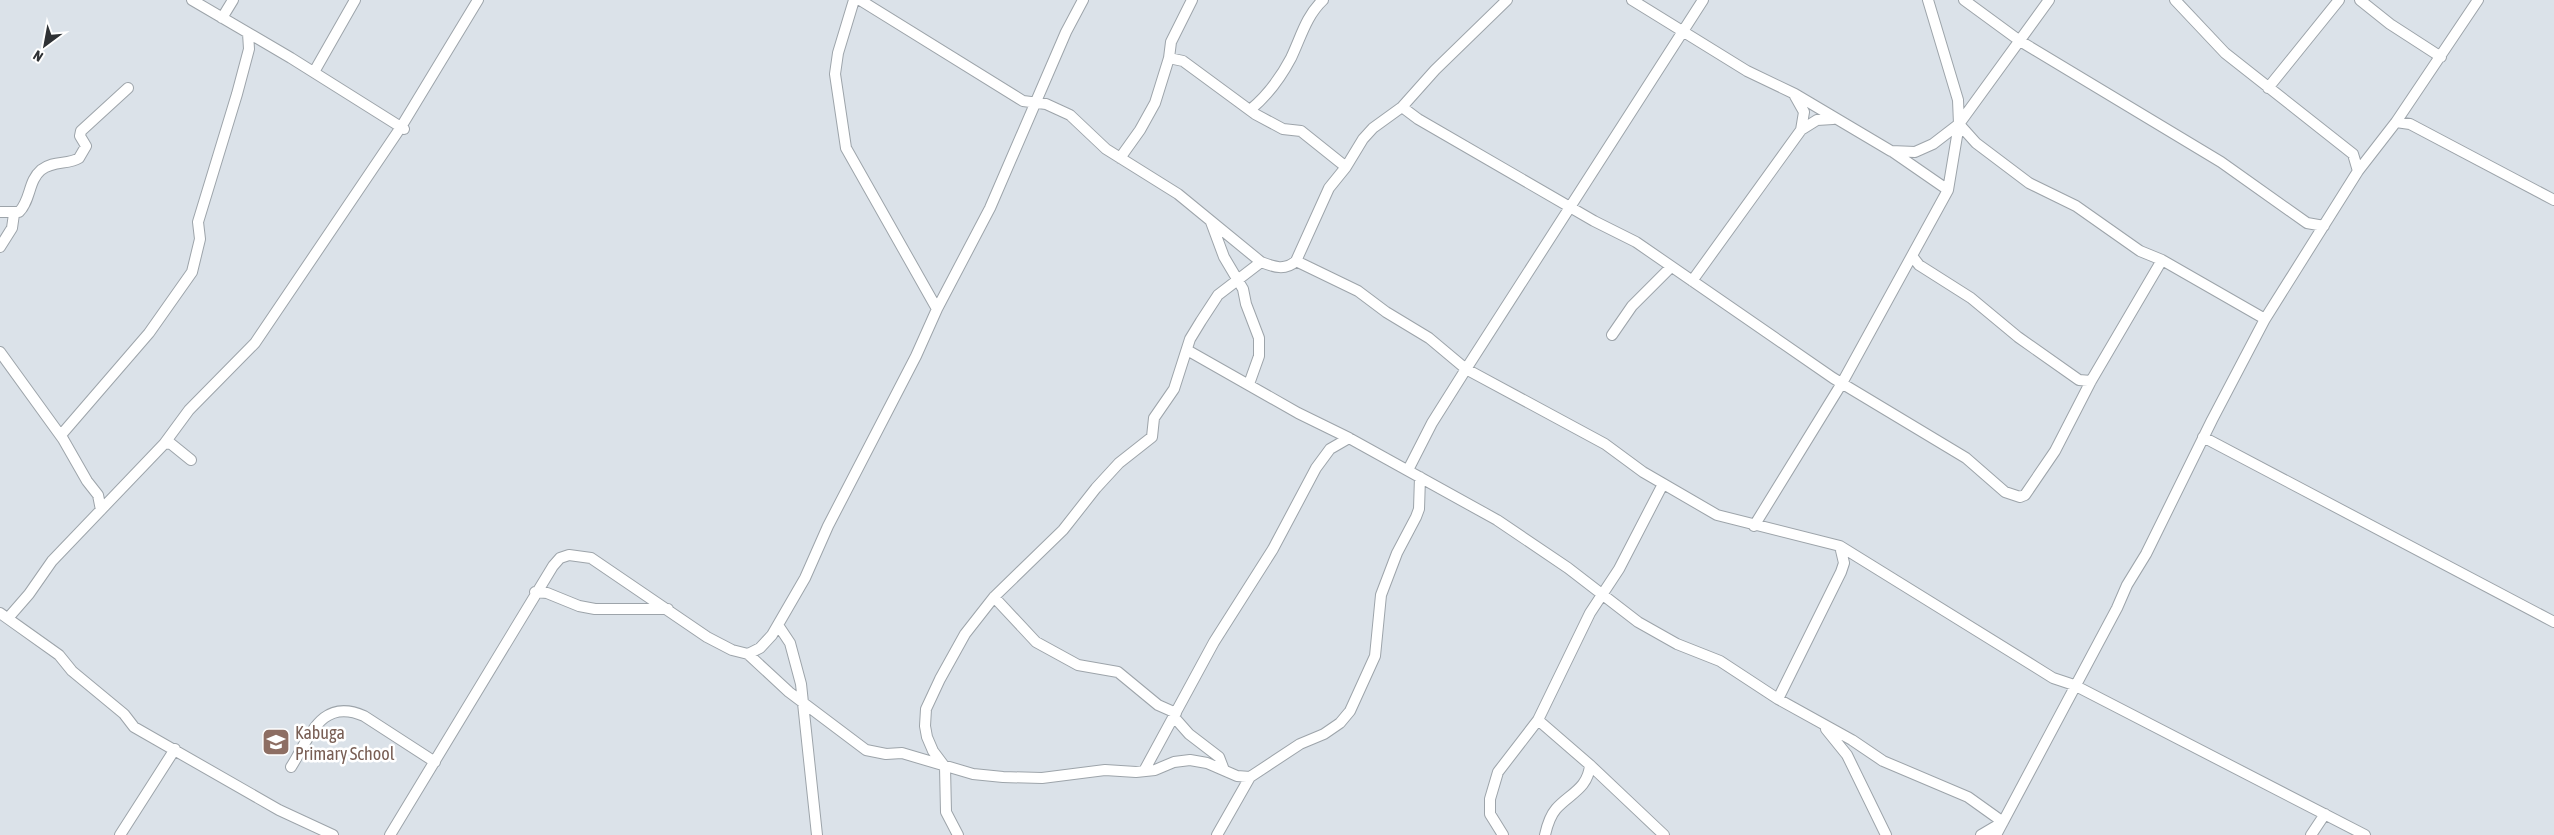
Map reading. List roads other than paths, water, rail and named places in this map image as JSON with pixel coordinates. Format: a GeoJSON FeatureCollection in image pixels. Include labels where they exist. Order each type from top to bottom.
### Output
{"type":"FeatureCollection","features":[{"type":"Feature","properties":{"kind":"street"},"geometry":{"type":"LineString","coordinates":[[192,0],[314,72],[402,128]]}},
{"type":"Feature","properties":{"kind":"street"},"geometry":{"type":"LineString","coordinates":[[222,18],[233,0]]}},
{"type":"Feature","properties":{"kind":"street"},"geometry":{"type":"LineString","coordinates":[[314,72],[355,0]]}},
{"type":"Feature","properties":{"kind":"street"},"geometry":{"type":"LineString","coordinates":[[333,835],[270,805],[134,727],[124,714],[72,670],[59,655],[5,615],[29,594],[52,561],[164,444],[189,410],[255,343],[402,128],[478,0]]}},
{"type":"Feature","properties":{"kind":"street"},"geometry":{"type":"LineString","coordinates":[[854,0],[838,54],[835,74],[846,148],[937,309]]}},
{"type":"Feature","properties":{"kind":"street"},"geometry":{"type":"LineString","coordinates":[[860,0],[1023,101],[1036,102],[1058,108],[1070,115],[1106,149],[1178,194],[1261,262],[1276,268],[1288,266],[1296,261],[1329,188],[1346,167],[1354,150],[1368,133],[1402,107],[1435,70],[1507,0]]}},
{"type":"Feature","properties":{"kind":"street"},"geometry":{"type":"LineString","coordinates":[[748,654],[760,648],[772,636],[805,578],[828,526],[990,208],[1066,32],[1083,0]]}},
{"type":"Feature","properties":{"kind":"street"},"geometry":{"type":"LineString","coordinates":[[1120,158],[1152,109],[1169,58],[1171,42],[1192,0]]}},
{"type":"Feature","properties":{"kind":"street"},"geometry":{"type":"LineString","coordinates":[[1250,110],[1272,87],[1286,68],[1308,18],[1323,0]]}},
{"type":"Feature","properties":{"kind":"street"},"geometry":{"type":"LineString","coordinates":[[1632,0],[1747,71],[1795,94],[1832,118],[1891,151],[1948,190]]}},
{"type":"Feature","properties":{"kind":"street"},"geometry":{"type":"LineString","coordinates":[[1408,470],[1432,423],[1569,206],[1703,0]]}},
{"type":"Feature","properties":{"kind":"street"},"geometry":{"type":"LineString","coordinates":[[1754,526],[1842,383],[1948,190],[1959,124],[1958,100],[1928,0]]}},
{"type":"Feature","properties":{"kind":"street"},"geometry":{"type":"LineString","coordinates":[[1964,0],[2020,41],[2188,142],[2308,223],[2324,226]]}},
{"type":"Feature","properties":{"kind":"street"},"geometry":{"type":"LineString","coordinates":[[1891,151],[1915,152],[1933,144],[1959,124],[2050,0]]}},
{"type":"Feature","properties":{"kind":"street"},"geometry":{"type":"LineString","coordinates":[[2175,0],[2225,53],[2353,154],[2357,162],[2358,171]]}},
{"type":"Feature","properties":{"kind":"street"},"geometry":{"type":"LineString","coordinates":[[2268,88],[2339,0]]}},
{"type":"Feature","properties":{"kind":"street"},"geometry":{"type":"LineString","coordinates":[[2360,0],[2390,24],[2441,57]]}},
{"type":"Feature","properties":{"kind":"street"},"geometry":{"type":"LineString","coordinates":[[1996,835],[2074,685],[2117,608],[2127,585],[2146,554],[2265,319],[2358,171],[2396,122],[2478,0]]}},
{"type":"Feature","properties":{"kind":"street"},"geometry":{"type":"LineString","coordinates":[[61,435],[149,333],[192,272],[200,239],[198,222],[249,49],[248,33]]}},
{"type":"Feature","properties":{"kind":"street"},"geometry":{"type":"LineString","coordinates":[[1169,58],[1183,61],[1250,110],[1280,128],[1301,131],[1346,167]]}},
{"type":"Feature","properties":{"kind":"street"},"geometry":{"type":"LineString","coordinates":[[0,247],[12,228],[14,214],[23,207],[30,187],[39,172],[57,162],[79,158],[86,146],[80,136],[81,131],[128,88]]}},
{"type":"Feature","properties":{"kind":"street"},"geometry":{"type":"LineString","coordinates":[[1795,94],[1804,112],[1801,130]]}},
{"type":"Feature","properties":{"kind":"street"},"geometry":{"type":"LineString","coordinates":[[1402,107],[1418,119],[1569,206],[1636,242],[1842,383],[1966,458],[2005,492],[2020,497],[2030,490],[2050,459],[2091,381],[2162,260]]}},
{"type":"Feature","properties":{"kind":"street"},"geometry":{"type":"LineString","coordinates":[[1692,281],[1801,130],[1817,120],[1832,118]]}},
{"type":"Feature","properties":{"kind":"street"},"geometry":{"type":"LineString","coordinates":[[2396,122],[2410,124],[2554,200]]}},
{"type":"Feature","properties":{"kind":"street"},"geometry":{"type":"LineString","coordinates":[[1959,124],[1976,143],[2016,175],[2076,206],[2140,251],[2162,260],[2265,319]]}},
{"type":"Feature","properties":{"kind":"street"},"geometry":{"type":"LineString","coordinates":[[0,212],[14,214]]}},
{"type":"Feature","properties":{"kind":"street"},"geometry":{"type":"LineString","coordinates":[[1211,220],[1224,257],[1238,280],[1260,344],[1256,367],[1249,384]]}},
{"type":"Feature","properties":{"kind":"street"},"geometry":{"type":"LineString","coordinates":[[1912,256],[1918,265],[1971,298],[2018,337],[2079,380],[2091,381]]}},
{"type":"Feature","properties":{"kind":"street"},"geometry":{"type":"LineString","coordinates":[[1296,261],[1358,292],[1392,316],[1430,338],[1466,369],[1605,444],[1643,472],[1717,515],[1754,526],[1840,546],[2053,678],[2074,685],[2233,769],[2364,835]]}},
{"type":"Feature","properties":{"kind":"street"},"geometry":{"type":"LineString","coordinates":[[958,835],[946,812],[945,767],[927,737],[926,709],[954,653],[978,616],[994,597],[1063,530],[1119,463],[1152,438],[1154,418],[1174,389],[1190,339],[1218,295],[1261,262]]}},
{"type":"Feature","properties":{"kind":"street"},"geometry":{"type":"LineString","coordinates":[[1612,334],[1632,306],[1671,267]]}},
{"type":"Feature","properties":{"kind":"street"},"geometry":{"type":"LineString","coordinates":[[1187,350],[1298,413],[1349,438],[1497,520],[1568,568],[1638,622],[1677,644],[1720,661],[1778,699],[1883,762],[1968,797],[2002,822]]}},
{"type":"Feature","properties":{"kind":"street"},"geometry":{"type":"LineString","coordinates":[[0,352],[61,435],[87,481],[98,495],[101,510]]}},
{"type":"Feature","properties":{"kind":"street"},"geometry":{"type":"LineString","coordinates":[[2204,437],[2554,622]]}},
{"type":"Feature","properties":{"kind":"street"},"geometry":{"type":"LineString","coordinates":[[1144,771],[1228,619],[1273,549],[1316,468],[1330,449],[1349,438]]}},
{"type":"Feature","properties":{"kind":"street"},"geometry":{"type":"LineString","coordinates":[[164,444],[170,443],[177,447],[191,460]]}},
{"type":"Feature","properties":{"kind":"street"},"geometry":{"type":"LineString","coordinates":[[1217,835],[1250,777],[1300,744],[1340,723],[1350,710],[1375,656],[1381,595],[1394,560],[1419,509],[1420,477]]}},
{"type":"Feature","properties":{"kind":"street"},"geometry":{"type":"LineString","coordinates":[[1503,835],[1490,814],[1492,787],[1498,772],[1538,720],[1590,612],[1619,569],[1663,484]]}},
{"type":"Feature","properties":{"kind":"street"},"geometry":{"type":"LineString","coordinates":[[1778,699],[1842,572],[1844,563],[1840,546]]}},
{"type":"Feature","properties":{"kind":"street"},"geometry":{"type":"LineString","coordinates":[[390,835],[536,592],[560,558],[569,554],[581,555],[616,573],[707,637],[732,650],[748,654],[776,682],[866,750],[886,754],[902,753],[973,774],[1027,778],[1106,770],[1155,770],[1174,762],[1190,760],[1199,760],[1237,776],[1250,777]]}},
{"type":"Feature","properties":{"kind":"street"},"geometry":{"type":"LineString","coordinates":[[536,592],[547,593],[579,606],[595,609],[668,609]]}},
{"type":"Feature","properties":{"kind":"street"},"geometry":{"type":"LineString","coordinates":[[994,597],[1036,642],[1078,665],[1118,672],[1158,705],[1175,715],[1189,734],[1218,757],[1224,770]]}},
{"type":"Feature","properties":{"kind":"street"},"geometry":{"type":"LineString","coordinates":[[778,625],[790,643],[801,684],[817,835]]}},
{"type":"Feature","properties":{"kind":"street"},"geometry":{"type":"LineString","coordinates":[[291,767],[324,715],[339,710],[351,710],[364,716],[435,762]]}},
{"type":"Feature","properties":{"kind":"street"},"geometry":{"type":"LineString","coordinates":[[1538,720],[1664,835]]}},
{"type":"Feature","properties":{"kind":"street"},"geometry":{"type":"LineString","coordinates":[[1822,724],[1847,755],[1886,835]]}},
{"type":"Feature","properties":{"kind":"street"},"geometry":{"type":"LineString","coordinates":[[120,835],[175,749]]}},
{"type":"Feature","properties":{"kind":"street"},"geometry":{"type":"LineString","coordinates":[[1545,835],[1552,815],[1580,788],[1588,776],[1590,766]]}},
{"type":"Feature","properties":{"kind":"street"},"geometry":{"type":"LineString","coordinates":[[2311,835],[2325,814]]}},
{"type":"Feature","properties":{"kind":"street"},"geometry":{"type":"LineString","coordinates":[[1981,835],[2002,822]]}},
{"type":"Feature","properties":{"kind":"place","name":"Kabuga Primary School"},"geometry":{"type":"Point","coordinates":[276,742]}}]}
